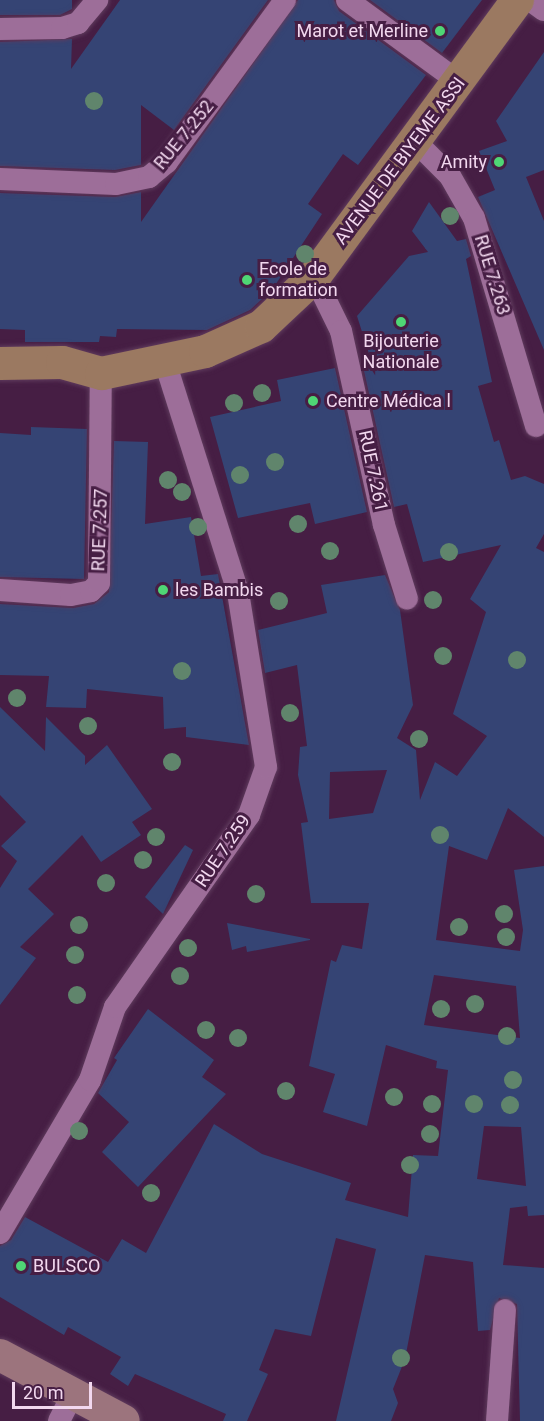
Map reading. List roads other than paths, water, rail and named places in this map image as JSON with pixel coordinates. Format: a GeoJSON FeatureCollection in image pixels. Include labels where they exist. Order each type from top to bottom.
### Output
{"type":"FeatureCollection","features":[{"type":"Feature","properties":{"kind":"main road","name":"AVENUE DE BIYEME ASSI"},"geometry":{"type":"LineString","coordinates":[[101,374],[205,351],[261,326],[314,276],[416,142],[517,0]]}},
{"type":"Feature","properties":{"kind":"main road"},"geometry":{"type":"LineString","coordinates":[[0,363],[63,362],[101,374]]}},
{"type":"Feature","properties":{"kind":"main road"},"geometry":{"type":"LineString","coordinates":[[0,1355],[66,1408],[124,1421]]}},
{"type":"Feature","properties":{"kind":"street"},"geometry":{"type":"LineString","coordinates":[[0,29],[62,28],[78,23],[97,0]]}},
{"type":"Feature","properties":{"kind":"street","name":"RUE 7.252"},"geometry":{"type":"LineString","coordinates":[[0,179],[116,184],[149,177],[167,162],[285,0]]}},
{"type":"Feature","properties":{"kind":"street"},"geometry":{"type":"LineString","coordinates":[[347,0],[459,82]]}},
{"type":"Feature","properties":{"kind":"street"},"geometry":{"type":"LineString","coordinates":[[530,0],[544,10]]}},
{"type":"Feature","properties":{"kind":"street","name":"RUE 7.263"},"geometry":{"type":"LineString","coordinates":[[416,142],[450,176],[474,218],[536,426]]}},
{"type":"Feature","properties":{"kind":"street","name":"RUE 7.261"},"geometry":{"type":"LineString","coordinates":[[314,276],[341,331],[384,525],[407,599]]}},
{"type":"Feature","properties":{"kind":"street","name":"RUE 7.259"},"geometry":{"type":"LineString","coordinates":[[0,1233],[90,1080],[115,1007],[249,815],[266,767],[238,592],[164,359]]}},
{"type":"Feature","properties":{"kind":"street","name":"RUE 7.257"},"geometry":{"type":"LineString","coordinates":[[0,590],[71,596],[92,591],[99,583],[101,374]]}},
{"type":"Feature","properties":{"kind":"street"},"geometry":{"type":"LineString","coordinates":[[497,1421],[505,1310]]}},
{"type":"Feature","properties":{"kind":"place","name":"Marot et Merline"},"geometry":{"type":"Point","coordinates":[440,31]}},
{"type":"Feature","properties":{"kind":"place","name":"Amity"},"geometry":{"type":"Point","coordinates":[499,162]}},
{"type":"Feature","properties":{"kind":"place","name":"Ecole de formation"},"geometry":{"type":"Point","coordinates":[247,280]}},
{"type":"Feature","properties":{"kind":"place","name":"Bijouterie Nationale"},"geometry":{"type":"Point","coordinates":[401,322]}},
{"type":"Feature","properties":{"kind":"place","name":"Centre Médica l"},"geometry":{"type":"Point","coordinates":[313,401]}},
{"type":"Feature","properties":{"kind":"place","name":"les Bambis"},"geometry":{"type":"Point","coordinates":[163,590]}},
{"type":"Feature","properties":{"kind":"place","name":"BULSCO"},"geometry":{"type":"Point","coordinates":[21,1266]}}]}
